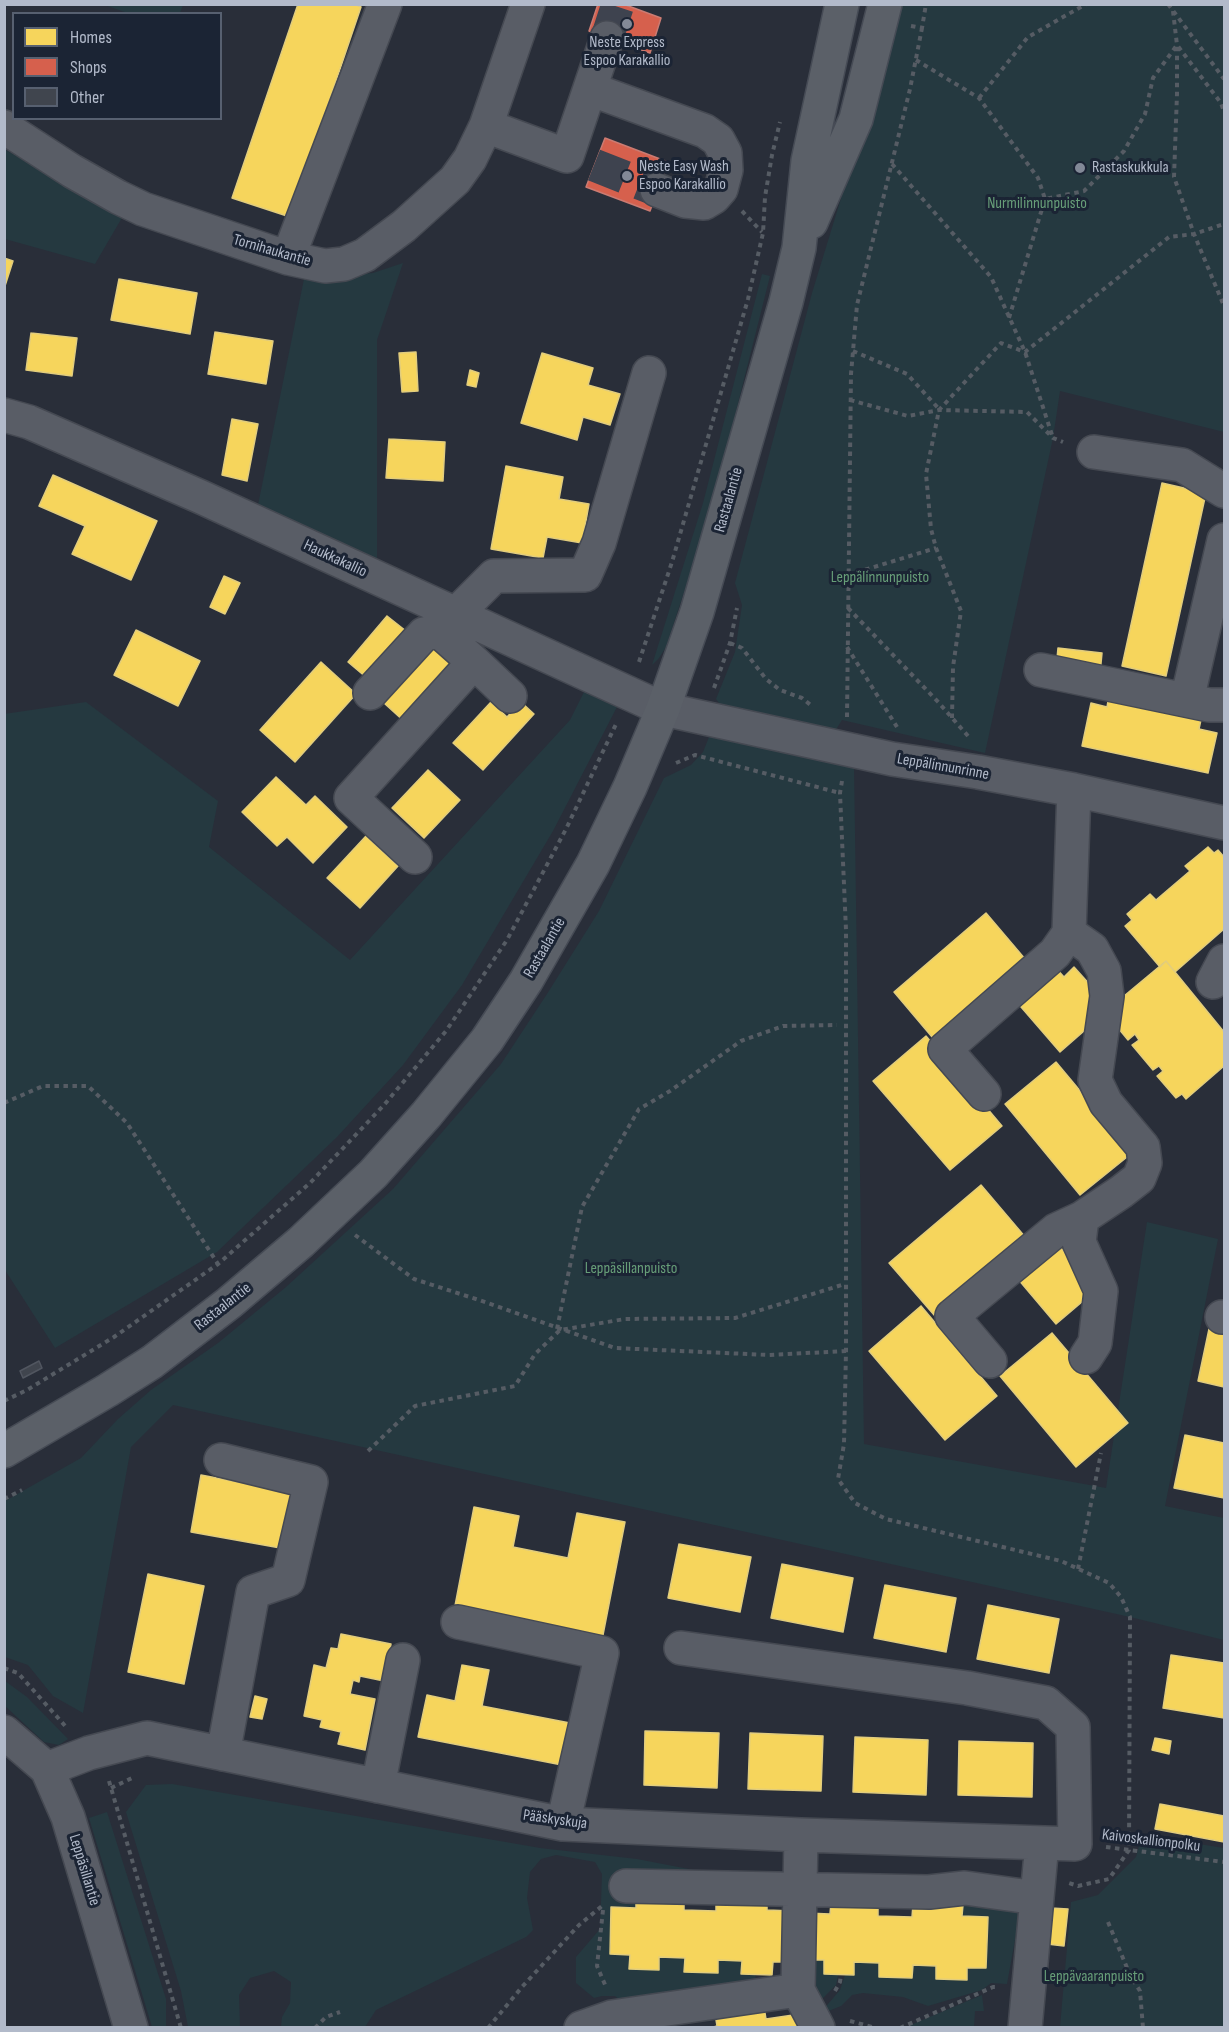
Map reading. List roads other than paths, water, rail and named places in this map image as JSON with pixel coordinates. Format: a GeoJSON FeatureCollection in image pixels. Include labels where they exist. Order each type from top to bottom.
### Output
{"type":"FeatureCollection","features":[{"type":"Feature","properties":{"kind":"main road","name":"Rastaalantie"},"geometry":{"type":"LineString","coordinates":[[800,248],[807,161],[842,4]]}},
{"type":"Feature","properties":{"kind":"main road","name":"Rastaalantie"},"geometry":{"type":"LineString","coordinates":[[4,1451],[152,1362],[229,1304],[301,1242],[373,1174],[426,1115],[487,1040],[526,981],[593,864],[663,709],[697,612],[800,248],[856,119],[885,4]]}},
{"type":"Feature","properties":{"kind":"street"},"geometry":{"type":"LineString","coordinates":[[288,258],[385,4]]}},
{"type":"Feature","properties":{"kind":"street","name":"Tornihaukantie"},"geometry":{"type":"LineString","coordinates":[[4,127],[72,171],[143,209],[288,258],[325,266],[344,264],[365,255],[404,226],[455,180],[470,159],[486,126],[528,4]]}},
{"type":"Feature","properties":{"kind":"street"},"geometry":{"type":"LineString","coordinates":[[486,126],[581,161],[590,89],[607,38]]}},
{"type":"Feature","properties":{"kind":"street"},"geometry":{"type":"LineString","coordinates":[[590,89],[705,131],[718,140],[725,153],[726,170],[722,189],[714,197],[704,203],[685,201],[657,190]]}},
{"type":"Feature","properties":{"kind":"street"},"geometry":{"type":"LineString","coordinates":[[370,693],[424,634],[447,622],[494,576],[585,575],[599,543],[649,373]]}},
{"type":"Feature","properties":{"kind":"street","name":"Haukkakallio"},"geometry":{"type":"LineString","coordinates":[[4,415],[29,422],[201,497],[447,622],[663,709]]}},
{"type":"Feature","properties":{"kind":"street"},"geometry":{"type":"LineString","coordinates":[[1094,452],[1182,465],[1224,491]]}},
{"type":"Feature","properties":{"kind":"street"},"geometry":{"type":"LineString","coordinates":[[1186,700],[1224,540]]}},
{"type":"Feature","properties":{"kind":"street"},"geometry":{"type":"LineString","coordinates":[[447,622],[474,663],[510,696]]}},
{"type":"Feature","properties":{"kind":"street"},"geometry":{"type":"LineString","coordinates":[[415,857],[351,798],[474,663]]}},
{"type":"Feature","properties":{"kind":"street"},"geometry":{"type":"LineString","coordinates":[[1041,670],[1209,705],[1224,705]]}},
{"type":"Feature","properties":{"kind":"street","name":"Leppälinnunrinne"},"geometry":{"type":"LineString","coordinates":[[663,709],[892,759],[1074,790],[1224,823]]}},
{"type":"Feature","properties":{"kind":"street"},"geometry":{"type":"LineString","coordinates":[[984,1094],[945,1049],[1055,953],[1069,933],[1074,790]]}},
{"type":"Feature","properties":{"kind":"street"},"geometry":{"type":"LineString","coordinates":[[990,1361],[952,1316],[1056,1230],[1082,1218],[1139,1178],[1145,1163],[1143,1147],[1106,1103],[1095,1080],[1107,996],[1104,971],[1092,949],[1069,933]]}},
{"type":"Feature","properties":{"kind":"street"},"geometry":{"type":"LineString","coordinates":[[1082,1218],[1079,1242],[1101,1291],[1095,1343],[1086,1357]]}},
{"type":"Feature","properties":{"kind":"street"},"geometry":{"type":"LineString","coordinates":[[221,1461],[311,1482],[288,1580],[253,1592],[223,1754]]}},
{"type":"Feature","properties":{"kind":"street"},"geometry":{"type":"LineString","coordinates":[[458,1622],[602,1653],[563,1824]]}},
{"type":"Feature","properties":{"kind":"street","name":"Pääskyskuja"},"geometry":{"type":"LineString","coordinates":[[47,1769],[89,1753],[147,1738],[563,1824],[1075,1844],[1073,1727],[1046,1702],[967,1688],[681,1648]]}},
{"type":"Feature","properties":{"kind":"street"},"geometry":{"type":"LineString","coordinates":[[378,1786],[403,1660]]}},
{"type":"Feature","properties":{"kind":"street","name":"Leppäsillantie"},"geometry":{"type":"LineString","coordinates":[[4,1732],[47,1769],[68,1816],[131,2028]]}},
{"type":"Feature","properties":{"kind":"street"},"geometry":{"type":"LineString","coordinates":[[801,1835],[798,1990],[818,2028]]}},
{"type":"Feature","properties":{"kind":"street"},"geometry":{"type":"LineString","coordinates":[[1025,2028],[1042,1843]]}},
{"type":"Feature","properties":{"kind":"street"},"geometry":{"type":"LineString","coordinates":[[626,1886],[929,1892],[965,1888],[1037,1898]]}},
{"type":"Feature","properties":{"kind":"street"},"geometry":{"type":"LineString","coordinates":[[581,2028],[612,2017],[798,1990]]}},
{"type":"Feature","properties":{"kind":"tunnel"},"geometry":{"type":"LineString","coordinates":[[607,38],[618,4]]}},
{"type":"Feature","properties":{"kind":"tunnel"},"geometry":{"type":"LineString","coordinates":[[594,165],[657,190]]}},
{"type":"Feature","properties":{"kind":"place","name":"Neste Express Espoo Karakallio"},"geometry":{"type":"Point","coordinates":[627,24]}},
{"type":"Feature","properties":{"kind":"place","name":"Rastaskukkula"},"geometry":{"type":"Point","coordinates":[1080,168]}},
{"type":"Feature","properties":{"kind":"place","name":"Neste Easy Wash Espoo Karakallio"},"geometry":{"type":"Point","coordinates":[627,176]}},
{"type":"Feature","properties":{"kind":"park label","name":"Nurmilinnunpuisto"},"geometry":{"type":"Point","coordinates":[1037,204]}},
{"type":"Feature","properties":{"kind":"park label","name":"Leppälinnunpuisto"},"geometry":{"type":"Point","coordinates":[880,578]}},
{"type":"Feature","properties":{"kind":"park label","name":"Leppäsillanpuisto"},"geometry":{"type":"Point","coordinates":[631,1269]}},
{"type":"Feature","properties":{"kind":"park label","name":"Leppävaaranpuisto"},"geometry":{"type":"Point","coordinates":[1094,1977]}}]}
